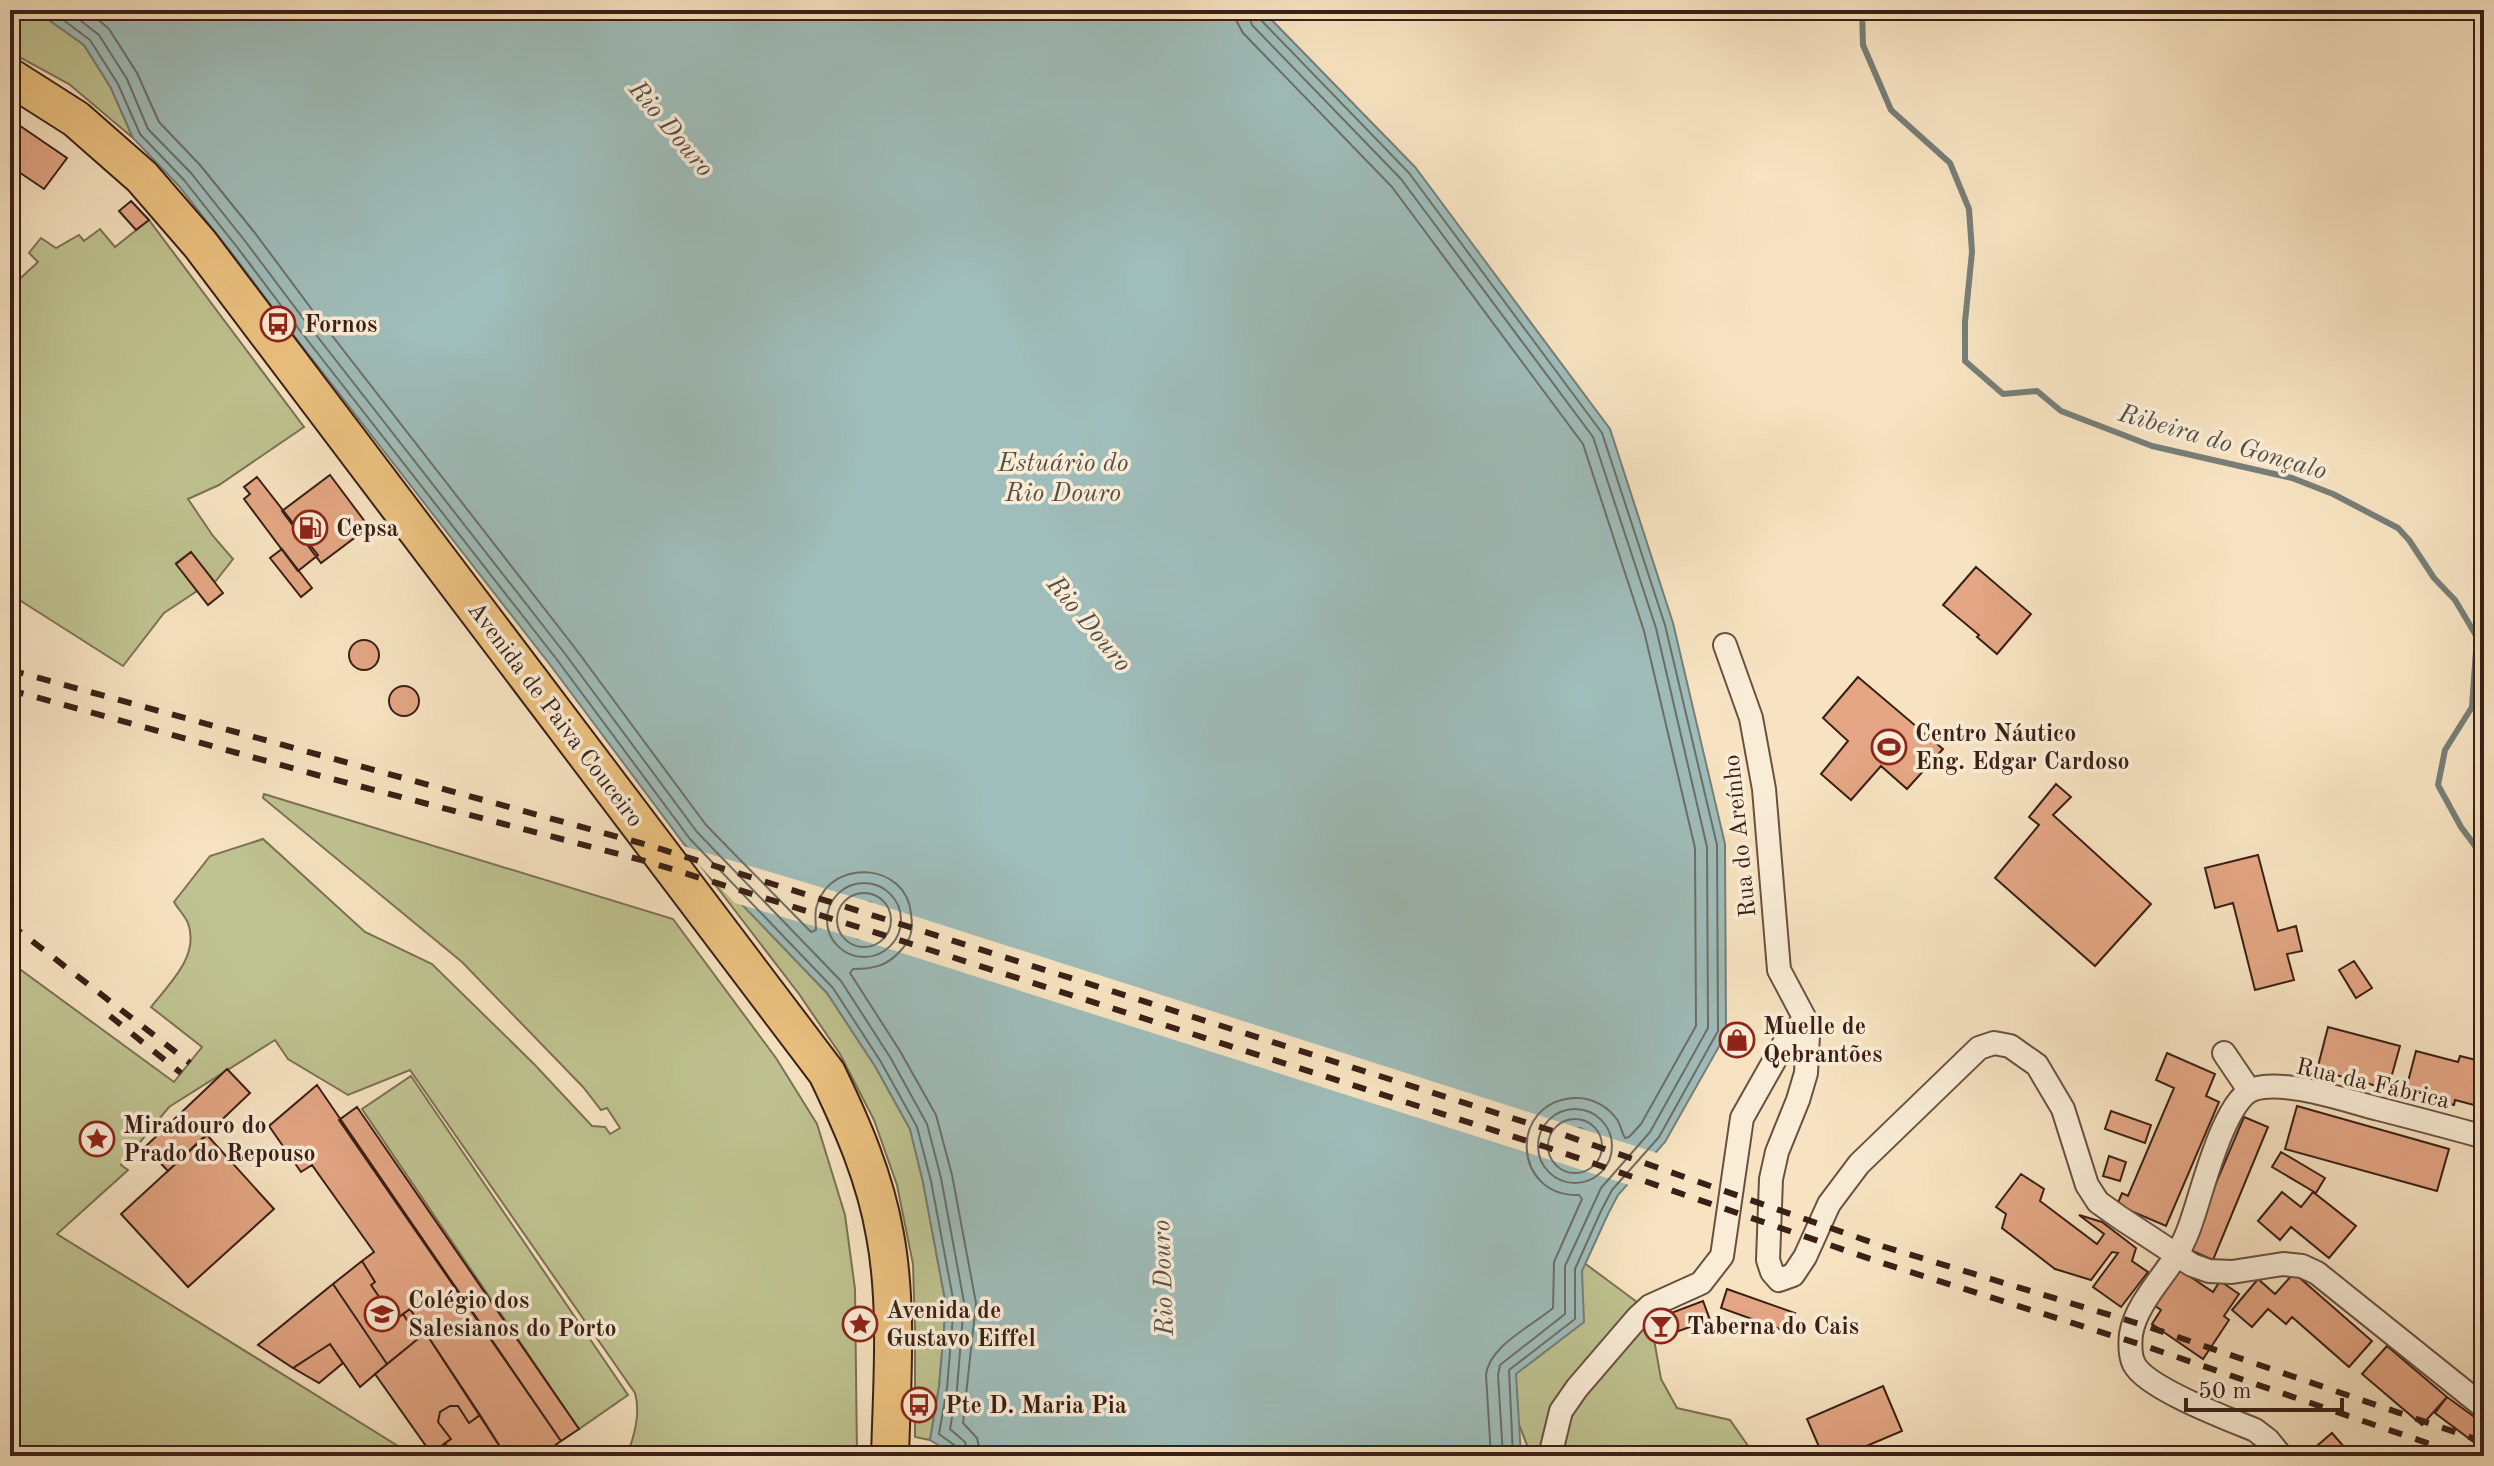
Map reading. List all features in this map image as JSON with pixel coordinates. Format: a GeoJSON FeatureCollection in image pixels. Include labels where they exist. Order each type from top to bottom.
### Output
{"type":"FeatureCollection","features":[{"type":"Feature","properties":{"kind":"main road","name":"Avenida de Paiva Couceiro"},"geometry":{"type":"LineString","coordinates":[[10,77],[76,119],[142,177],[200,244],[827,1073],[853,1126],[870,1171],[886,1236],[894,1376],[890,1456]]}},
{"type":"Feature","properties":{"kind":"street","name":"Rua do Areínho"},"geometry":{"type":"LineString","coordinates":[[1725,645],[1751,718],[1764,789],[1779,970],[1805,1019]]}},
{"type":"Feature","properties":{"kind":"street"},"geometry":{"type":"LineString","coordinates":[[1550,1456],[1561,1411],[1638,1317],[1650,1306],[1701,1283],[1722,1256],[1742,1118],[1786,1040],[1805,1019]]}},
{"type":"Feature","properties":{"kind":"street"},"geometry":{"type":"LineString","coordinates":[[1805,1019],[1806,1073],[1777,1152],[1771,1179],[1768,1260],[1779,1280],[1793,1275],[1805,1257],[1829,1204],[1859,1164],[1979,1048],[1994,1043],[2010,1046],[2025,1056],[2037,1065],[2049,1082],[2063,1109],[2087,1185],[2098,1202],[2192,1265],[2209,1271],[2232,1272],[2283,1264],[2302,1266],[2317,1273],[2484,1407]]}},
{"type":"Feature","properties":{"kind":"street"},"geometry":{"type":"LineString","coordinates":[[2224,1053],[2249,1090],[2233,1107],[2215,1150],[2192,1222],[2177,1254],[2138,1317],[2131,1334],[2131,1356],[2136,1368],[2153,1384],[2255,1430],[2281,1456]]}},
{"type":"Feature","properties":{"kind":"street","name":"Rua da Fábrica"},"geometry":{"type":"LineString","coordinates":[[2249,1090],[2262,1087],[2305,1090],[2475,1135]]}},
{"type":"Feature","properties":{"kind":"street"},"geometry":{"type":"LineString","coordinates":[[2475,1135],[2484,1117]]}},
{"type":"Feature","properties":{"kind":"green space"},"geometry":{"type":"Polygon","coordinates":[[[10,10],[35,10],[84,45],[111,88],[133,138],[69,84],[10,52],[10,10]]]}},
{"type":"Feature","properties":{"kind":"green space"},"geometry":{"type":"Polygon","coordinates":[[[149,220],[304,427],[219,485],[188,499],[233,559],[215,582],[191,552],[176,563],[197,591],[164,613],[123,666],[10,594],[10,288],[38,262],[29,253],[41,238],[56,248],[79,235],[84,241],[100,229],[115,247],[149,220]]]}},
{"type":"Feature","properties":{"kind":"green space"},"geometry":{"type":"Polygon","coordinates":[[[264,794],[673,919],[776,1058],[817,1124],[845,1215],[855,1289],[857,1456],[627,1456],[637,1417],[635,1393],[410,1070],[348,1095],[288,1059],[275,1040],[169,1107],[121,1165],[128,1170],[57,1234],[414,1456],[10,1456],[10,962],[174,1082],[202,1047],[151,1007],[181,969],[190,947],[188,923],[174,902],[210,856],[263,839],[365,932],[432,964],[592,1126],[605,1127],[610,1134],[620,1128],[607,1108],[601,1110],[583,1087],[462,962],[263,798],[264,794]]]}},
{"type":"Feature","properties":{"kind":"green space"},"geometry":{"type":"Polygon","coordinates":[[[684,844],[827,993],[875,1066],[910,1129],[946,1305],[939,1387],[930,1440],[915,1437],[913,1264],[897,1185],[874,1120],[840,1054],[799,994],[684,844]]]}},
{"type":"Feature","properties":{"kind":"green space"},"geometry":{"type":"Polygon","coordinates":[[[411,1076],[628,1395],[579,1429],[362,1109],[411,1076]]]}},
{"type":"Feature","properties":{"kind":"green space"},"geometry":{"type":"Polygon","coordinates":[[[1583,1262],[1649,1311],[1661,1379],[1677,1408],[1730,1420],[1755,1456],[1524,1456],[1527,1445],[1511,1404],[1509,1327],[1583,1262]]]}},
{"type":"Feature","properties":{"kind":"water","name":"Estuário do Rio Douro"},"geometry":{"type":"Polygon","coordinates":[[[35,10],[1262,10],[1415,167],[1610,429],[1673,623],[1725,844],[1726,1034],[1665,1142],[1618,1195],[1608,1214],[1582,1271],[1584,1322],[1516,1374],[1521,1456],[956,1456],[930,1440],[939,1387],[946,1305],[910,1129],[875,1066],[827,993],[684,844],[551,666],[231,252],[178,185],[133,138],[111,88],[84,45],[35,10]],[[870,902],[855,903],[845,914],[846,929],[858,939],[872,938],[882,926],[881,911],[870,902]],[[1581,1128],[1566,1129],[1557,1140],[1558,1155],[1569,1165],[1584,1164],[1594,1152],[1592,1137],[1581,1128]]]}},
{"type":"Feature","properties":{"kind":"pier"},"geometry":{"type":"Polygon","coordinates":[[[680,845],[870,902],[1660,1154],[1632,1186],[858,939],[735,903],[680,845]],[[868,906],[857,907],[849,916],[850,927],[859,935],[871,934],[878,925],[877,913],[868,906]],[[1580,1132],[1568,1133],[1561,1142],[1562,1153],[1571,1161],[1582,1160],[1590,1151],[1589,1139],[1580,1132]]]}},
{"type":"Feature","properties":{"kind":"building"},"geometry":{"type":"Polygon","coordinates":[[[10,119],[67,158],[44,189],[10,166],[10,119]]]}},
{"type":"Feature","properties":{"kind":"building"},"geometry":{"type":"Polygon","coordinates":[[[131,201],[149,220],[136,230],[119,211],[131,201]]]}},
{"type":"Feature","properties":{"kind":"building"},"geometry":{"type":"Polygon","coordinates":[[[330,475],[369,527],[321,563],[282,511],[330,475]]]}},
{"type":"Feature","properties":{"kind":"building"},"geometry":{"type":"Polygon","coordinates":[[[257,477],[318,555],[298,571],[244,499],[250,494],[244,487],[257,477]]]}},
{"type":"Feature","properties":{"kind":"building"},"geometry":{"type":"Polygon","coordinates":[[[282,549],[312,588],[301,597],[270,558],[282,549]]]}},
{"type":"Feature","properties":{"kind":"building"},"geometry":{"type":"Polygon","coordinates":[[[191,552],[223,593],[208,605],[176,564],[191,552]]]}},
{"type":"Feature","properties":{"kind":"building"},"geometry":{"type":"Polygon","coordinates":[[[1976,567],[2031,614],[1997,654],[1943,605],[1976,567]]]}},
{"type":"Feature","properties":{"kind":"building"},"geometry":{"type":"Polygon","coordinates":[[[364,640],[374,645],[379,655],[374,665],[364,670],[354,665],[349,655],[354,645],[364,640]]]}},
{"type":"Feature","properties":{"kind":"building"},"geometry":{"type":"Polygon","coordinates":[[[1858,677],[1943,749],[1907,789],[1881,766],[1851,800],[1821,774],[1848,741],[1823,718],[1858,677]]]}},
{"type":"Feature","properties":{"kind":"building"},"geometry":{"type":"Polygon","coordinates":[[[404,686],[414,691],[419,701],[414,711],[404,716],[394,711],[389,701],[394,691],[404,686]]]}},
{"type":"Feature","properties":{"kind":"building"},"geometry":{"type":"Polygon","coordinates":[[[2056,784],[2071,797],[2053,815],[2151,904],[2095,966],[1995,878],[2039,825],[2029,817],[2056,784]]]}},
{"type":"Feature","properties":{"kind":"building"},"geometry":{"type":"Polygon","coordinates":[[[2258,855],[2278,931],[2296,926],[2302,951],[2287,954],[2294,980],[2255,990],[2233,903],[2215,908],[2205,868],[2258,855]]]}},
{"type":"Feature","properties":{"kind":"building"},"geometry":{"type":"Polygon","coordinates":[[[2354,961],[2372,988],[2356,998],[2339,970],[2354,961]]]}},
{"type":"Feature","properties":{"kind":"building"},"geometry":{"type":"Polygon","coordinates":[[[2328,1027],[2400,1046],[2388,1089],[2317,1070],[2328,1027]]]}},
{"type":"Feature","properties":{"kind":"building"},"geometry":{"type":"Polygon","coordinates":[[[2416,1051],[2458,1062],[2460,1056],[2484,1062],[2484,1082],[2478,1106],[2455,1100],[2454,1105],[2405,1093],[2416,1051]]]}},
{"type":"Feature","properties":{"kind":"building"},"geometry":{"type":"Polygon","coordinates":[[[2167,1053],[2215,1074],[2206,1096],[2219,1102],[2166,1226],[2117,1205],[2122,1193],[2128,1196],[2174,1088],[2156,1080],[2167,1053]]]}},
{"type":"Feature","properties":{"kind":"building"},"geometry":{"type":"Polygon","coordinates":[[[227,1069],[250,1093],[168,1171],[145,1147],[227,1069]]]}},
{"type":"Feature","properties":{"kind":"building"},"geometry":{"type":"Polygon","coordinates":[[[317,1085],[561,1441],[540,1456],[506,1456],[410,1309],[395,1320],[371,1285],[375,1282],[362,1261],[374,1252],[312,1165],[301,1172],[269,1126],[317,1085]]]}},
{"type":"Feature","properties":{"kind":"building"},"geometry":{"type":"Polygon","coordinates":[[[2297,1106],[2449,1149],[2437,1191],[2285,1149],[2297,1106]]]}},
{"type":"Feature","properties":{"kind":"building"},"geometry":{"type":"Polygon","coordinates":[[[357,1107],[579,1429],[561,1441],[339,1120],[357,1107]]]}},
{"type":"Feature","properties":{"kind":"building"},"geometry":{"type":"Polygon","coordinates":[[[2111,1111],[2151,1125],[2145,1143],[2105,1129],[2111,1111]]]}},
{"type":"Feature","properties":{"kind":"building"},"geometry":{"type":"Polygon","coordinates":[[[2244,1117],[2268,1127],[2213,1260],[2188,1249],[2244,1117]]]}},
{"type":"Feature","properties":{"kind":"building"},"geometry":{"type":"Polygon","coordinates":[[[207,1135],[274,1209],[188,1287],[121,1214],[207,1135]]]}},
{"type":"Feature","properties":{"kind":"building"},"geometry":{"type":"Polygon","coordinates":[[[2281,1152],[2325,1178],[2316,1193],[2272,1167],[2281,1152]]]}},
{"type":"Feature","properties":{"kind":"building"},"geometry":{"type":"Polygon","coordinates":[[[2109,1156],[2126,1162],[2120,1181],[2103,1176],[2109,1156]]]}},
{"type":"Feature","properties":{"kind":"building"},"geometry":{"type":"Polygon","coordinates":[[[2021,1174],[2044,1189],[2040,1201],[2097,1244],[2104,1234],[2079,1215],[2102,1222],[2136,1248],[2132,1261],[2148,1272],[2121,1307],[2093,1287],[2118,1253],[2112,1252],[2091,1280],[2055,1269],[2002,1228],[2006,1214],[1996,1207],[2021,1174]]]}},
{"type":"Feature","properties":{"kind":"building"},"geometry":{"type":"Polygon","coordinates":[[[2282,1192],[2301,1207],[2313,1192],[2356,1226],[2329,1258],[2291,1227],[2280,1240],[2258,1221],[2282,1192]]]}},
{"type":"Feature","properties":{"kind":"building"},"geometry":{"type":"Polygon","coordinates":[[[362,1261],[375,1282],[371,1285],[395,1320],[403,1314],[419,1338],[387,1364],[333,1284],[362,1261]]]}},
{"type":"Feature","properties":{"kind":"building"},"geometry":{"type":"Polygon","coordinates":[[[2179,1269],[2213,1292],[2220,1281],[2239,1294],[2224,1316],[2229,1320],[2203,1359],[2152,1324],[2161,1310],[2154,1305],[2179,1269]]]}},
{"type":"Feature","properties":{"kind":"building"},"geometry":{"type":"Polygon","coordinates":[[[2294,1273],[2372,1341],[2349,1367],[2292,1317],[2286,1324],[2268,1309],[2252,1327],[2232,1310],[2258,1279],[2275,1294],[2294,1273]]]}},
{"type":"Feature","properties":{"kind":"building"},"geometry":{"type":"Polygon","coordinates":[[[333,1284],[387,1364],[360,1387],[330,1344],[293,1368],[258,1345],[333,1284]]]}},
{"type":"Feature","properties":{"kind":"building"},"geometry":{"type":"Polygon","coordinates":[[[1727,1289],[1795,1313],[1788,1332],[1721,1308],[1727,1289]]]}},
{"type":"Feature","properties":{"kind":"building"},"geometry":{"type":"Polygon","coordinates":[[[1703,1301],[1710,1320],[1676,1332],[1671,1313],[1703,1301]]]}},
{"type":"Feature","properties":{"kind":"building"},"geometry":{"type":"Polygon","coordinates":[[[410,1309],[480,1415],[469,1423],[458,1406],[450,1406],[440,1412],[438,1422],[451,1439],[431,1453],[375,1374],[419,1338],[403,1314],[410,1309]]]}},
{"type":"Feature","properties":{"kind":"building","name":"Taberna do Cais"},"geometry":{"type":"Polygon","coordinates":[[[1671,1313],[1676,1332],[1652,1338],[1647,1320],[1671,1313]]]}},
{"type":"Feature","properties":{"kind":"building"},"geometry":{"type":"Polygon","coordinates":[[[330,1344],[343,1363],[319,1383],[293,1368],[330,1344]]]}},
{"type":"Feature","properties":{"kind":"building"},"geometry":{"type":"Polygon","coordinates":[[[2387,1346],[2447,1397],[2422,1425],[2362,1374],[2387,1346]]]}},
{"type":"Feature","properties":{"kind":"building"},"geometry":{"type":"Polygon","coordinates":[[[1883,1386],[1902,1431],[1843,1456],[1823,1456],[1807,1419],[1883,1386]]]}},
{"type":"Feature","properties":{"kind":"building"},"geometry":{"type":"Polygon","coordinates":[[[2447,1397],[2484,1424],[2484,1439],[2479,1446],[2435,1413],[2447,1397]]]}},
{"type":"Feature","properties":{"kind":"building"},"geometry":{"type":"Polygon","coordinates":[[[450,1406],[458,1406],[469,1423],[480,1415],[506,1456],[454,1456],[445,1443],[451,1439],[438,1422],[440,1412],[450,1406]]]}},
{"type":"Feature","properties":{"kind":"building"},"geometry":{"type":"Polygon","coordinates":[[[2332,1433],[2352,1456],[2305,1456],[2332,1433]]]}},
{"type":"Feature","properties":{"kind":"waterway","name":"Ribeira do Gonçalo"},"geometry":{"type":"LineString","coordinates":[[1862,10],[1863,45],[1891,110],[1950,163],[1969,209],[1972,252],[1965,322],[1965,361],[2003,394],[2037,391],[2061,411],[2152,446],[2292,478],[2333,494],[2398,528],[2434,578],[2455,600],[2477,637],[2472,707],[2445,750],[2438,785],[2461,827],[2484,858]]}},
{"type":"Feature","properties":{"kind":"railway"},"geometry":{"type":"LineString","coordinates":[[10,670],[651,846],[1550,1130],[1885,1247],[2143,1325],[2484,1442]]}},
{"type":"Feature","properties":{"kind":"railway"},"geometry":{"type":"LineString","coordinates":[[10,690],[649,862],[858,927],[1546,1147],[1882,1263],[2139,1344],[2465,1456]]}},
{"type":"Feature","properties":{"kind":"railway"},"geometry":{"type":"LineString","coordinates":[[10,924],[190,1063]]}},
{"type":"Feature","properties":{"kind":"railway"},"geometry":{"type":"LineString","coordinates":[[110,1016],[181,1073]]}},
{"type":"Feature","properties":{"kind":"place","name":"Fornos"},"geometry":{"type":"Point","coordinates":[278,324]}},
{"type":"Feature","properties":{"kind":"place","name":"Cepsa"},"geometry":{"type":"Point","coordinates":[310,528]}},
{"type":"Feature","properties":{"kind":"place","name":"Centro Náutico Eng. Edgar Cardoso"},"geometry":{"type":"Point","coordinates":[1889,747]}},
{"type":"Feature","properties":{"kind":"place","name":"Muelle de Qebrantões"},"geometry":{"type":"Point","coordinates":[1737,1040]}},
{"type":"Feature","properties":{"kind":"place","name":"Miradouro do Prado do Repouso"},"geometry":{"type":"Point","coordinates":[97,1139]}},
{"type":"Feature","properties":{"kind":"place","name":"Colégio dos Salesianos do Porto"},"geometry":{"type":"Point","coordinates":[382,1314]}},
{"type":"Feature","properties":{"kind":"place","name":"Avenida de Gustavo Eiffel"},"geometry":{"type":"Point","coordinates":[860,1324]}},
{"type":"Feature","properties":{"kind":"place","name":"Taberna do Cais"},"geometry":{"type":"Point","coordinates":[1661,1326]}},
{"type":"Feature","properties":{"kind":"place","name":"Pte D. Maria Pia"},"geometry":{"type":"Point","coordinates":[919,1405]}},
{"type":"Feature","properties":{"kind":"water label","name":"Rio Douro"},"geometry":{"type":"Point","coordinates":[672,128]}},
{"type":"Feature","properties":{"kind":"water label","name":"Rio Douro"},"geometry":{"type":"Point","coordinates":[1090,623]}},
{"type":"Feature","properties":{"kind":"water label","name":"Rio Douro"},"geometry":{"type":"Point","coordinates":[1162,1278]}}]}
